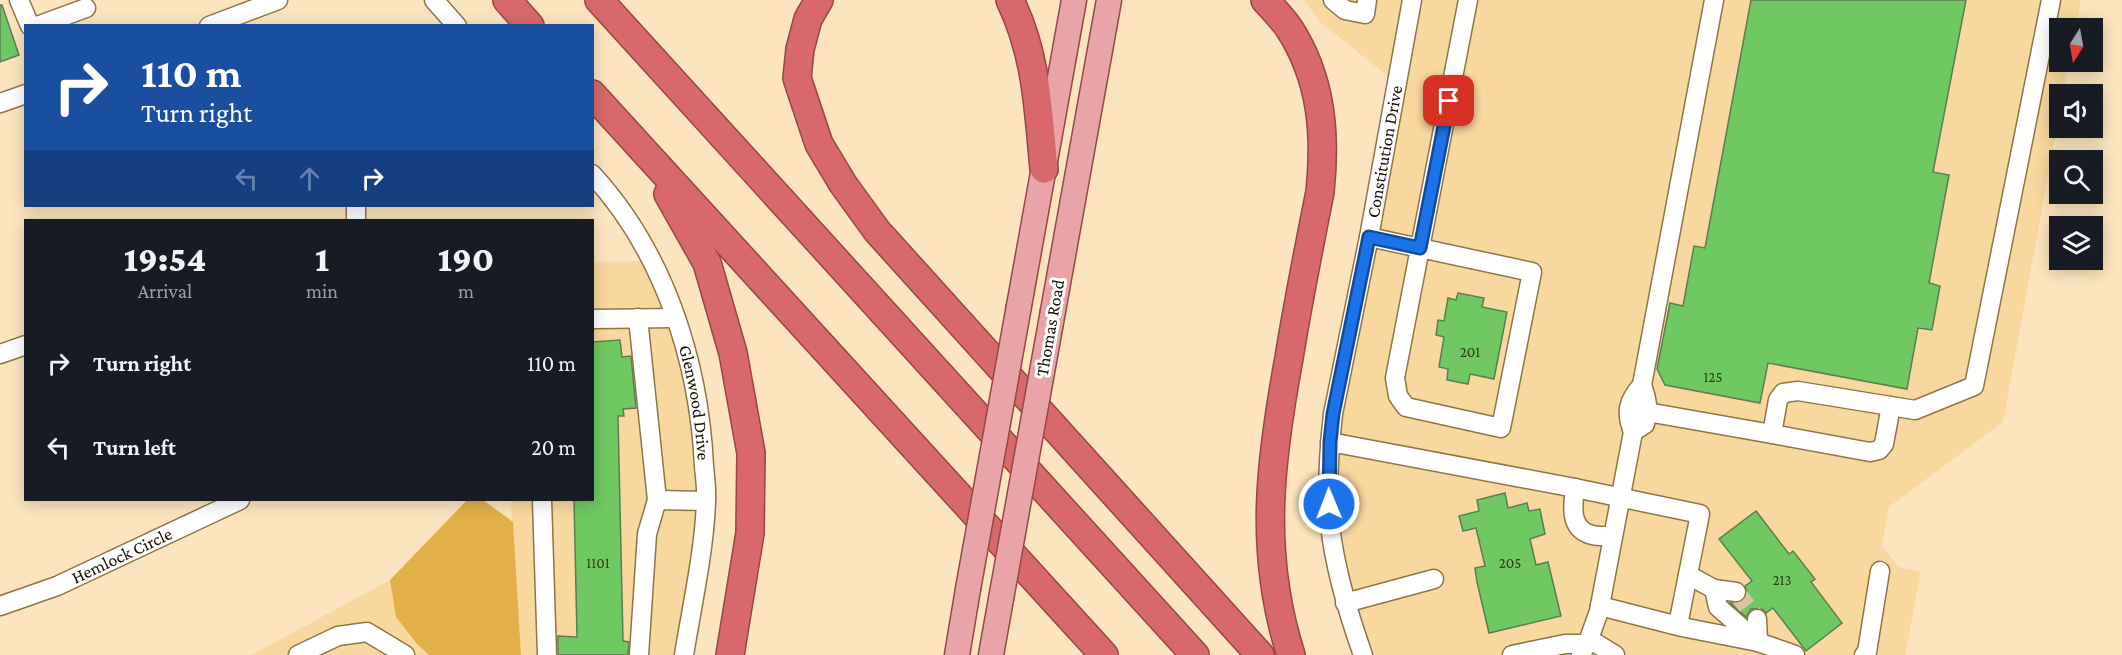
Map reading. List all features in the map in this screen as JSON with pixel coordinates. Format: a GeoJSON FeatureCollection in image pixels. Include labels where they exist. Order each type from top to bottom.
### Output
{"type":"FeatureCollection","features":[{"type":"Feature","properties":{"kind":"highway"},"geometry":{"type":"LineString","coordinates":[[507,0],[528,24]]}},
{"type":"Feature","properties":{"kind":"highway"},"geometry":{"type":"LineString","coordinates":[[599,0],[1195,655]]}},
{"type":"Feature","properties":{"kind":"highway"},"geometry":{"type":"LineString","coordinates":[[819,0],[808,19],[800,49],[797,78],[819,144],[843,184],[877,231],[1260,655]]}},
{"type":"Feature","properties":{"kind":"highway"},"geometry":{"type":"LineString","coordinates":[[1010,0],[1024,30],[1033,64],[1044,169]]}},
{"type":"Feature","properties":{"kind":"highway"},"geometry":{"type":"LineString","coordinates":[[1265,0],[1288,27],[1302,52],[1314,85],[1322,123],[1324,154],[1320,192],[1277,424],[1270,479],[1269,523],[1273,568],[1280,614],[1292,655]]}},
{"type":"Feature","properties":{"kind":"highway"},"geometry":{"type":"LineString","coordinates":[[594,96],[1104,655]]}},
{"type":"Feature","properties":{"kind":"highway"},"geometry":{"type":"LineString","coordinates":[[644,151],[708,263],[733,353],[752,453],[750,532],[730,655]]}},
{"type":"Feature","properties":{"kind":"main road","name":"Thomas Road"},"geometry":{"type":"LineString","coordinates":[[957,655],[1074,0]]}},
{"type":"Feature","properties":{"kind":"main road","name":"Thomas Road"},"geometry":{"type":"LineString","coordinates":[[991,655],[1109,0]]}},
{"type":"Feature","properties":{"kind":"street"},"geometry":{"type":"LineString","coordinates":[[19,0],[29,24]]}},
{"type":"Feature","properties":{"kind":"street"},"geometry":{"type":"LineString","coordinates":[[231,22],[278,0]]}},
{"type":"Feature","properties":{"kind":"street"},"geometry":{"type":"LineString","coordinates":[[434,0],[455,24]]}},
{"type":"Feature","properties":{"kind":"street"},"geometry":{"type":"LineString","coordinates":[[1333,0],[1345,10],[1365,14],[1367,0]]}},
{"type":"Feature","properties":{"kind":"street","name":"Constitution Drive"},"geometry":{"type":"LineString","coordinates":[[1363,655],[1345,603],[1330,525],[1328,483],[1330,442],[1335,402],[1369,237],[1412,0]]}},
{"type":"Feature","properties":{"kind":"street"},"geometry":{"type":"LineString","coordinates":[[1369,237],[1420,248],[1532,272],[1501,428],[1406,407],[1398,396],[1395,378],[1420,248],[1468,0]]}},
{"type":"Feature","properties":{"kind":"street"},"geometry":{"type":"LineString","coordinates":[[1586,646],[1600,606],[1633,432],[1628,419],[1631,398],[1642,386],[1714,0]]}},
{"type":"Feature","properties":{"kind":"street"},"geometry":{"type":"LineString","coordinates":[[1772,435],[1778,400],[1783,393],[1798,391],[1915,410],[1974,386],[2051,0]]}},
{"type":"Feature","properties":{"kind":"street"},"geometry":{"type":"LineString","coordinates":[[42,24],[86,8]]}},
{"type":"Feature","properties":{"kind":"street"},"geometry":{"type":"LineString","coordinates":[[0,103],[24,94]]}},
{"type":"Feature","properties":{"kind":"street","name":"Glenwood Drive"},"geometry":{"type":"LineString","coordinates":[[594,177],[642,241],[676,318],[692,369],[702,430],[706,501],[701,552],[684,655]]}},
{"type":"Feature","properties":{"kind":"street"},"geometry":{"type":"LineString","coordinates":[[638,318],[657,500],[647,534],[639,655]]}},
{"type":"Feature","properties":{"kind":"street"},"geometry":{"type":"LineString","coordinates":[[594,319],[676,318]]}},
{"type":"Feature","properties":{"kind":"street"},"geometry":{"type":"LineString","coordinates":[[0,354],[24,346]]}},
{"type":"Feature","properties":{"kind":"street"},"geometry":{"type":"LineString","coordinates":[[1633,432],[1645,424],[1649,403],[1642,386]]}},
{"type":"Feature","properties":{"kind":"street"},"geometry":{"type":"LineString","coordinates":[[1647,412],[1870,453],[1879,450],[1884,444],[1891,406]]}},
{"type":"Feature","properties":{"kind":"street"},"geometry":{"type":"LineString","coordinates":[[1330,442],[1700,514],[1678,626]]}},
{"type":"Feature","properties":{"kind":"street"},"geometry":{"type":"LineString","coordinates":[[1575,488],[1572,511],[1576,524],[1588,534],[1613,536]]}},
{"type":"Feature","properties":{"kind":"street"},"geometry":{"type":"LineString","coordinates":[[657,500],[706,501]]}},
{"type":"Feature","properties":{"kind":"street","name":"Hemlock Circle"},"geometry":{"type":"LineString","coordinates":[[0,606],[57,586],[238,501]]}},
{"type":"Feature","properties":{"kind":"street"},"geometry":{"type":"LineString","coordinates":[[542,501],[547,655]]}},
{"type":"Feature","properties":{"kind":"street"},"geometry":{"type":"LineString","coordinates":[[1864,655],[1867,652],[1880,571]]}},
{"type":"Feature","properties":{"kind":"street"},"geometry":{"type":"LineString","coordinates":[[1688,575],[1714,589],[1736,592]]}},
{"type":"Feature","properties":{"kind":"street"},"geometry":{"type":"LineString","coordinates":[[1345,603],[1434,579]]}},
{"type":"Feature","properties":{"kind":"street"},"geometry":{"type":"LineString","coordinates":[[1714,589],[1718,607],[1758,642]]}},
{"type":"Feature","properties":{"kind":"street"},"geometry":{"type":"LineString","coordinates":[[1600,606],[1678,626],[1758,642],[1795,655]]}},
{"type":"Feature","properties":{"kind":"street"},"geometry":{"type":"LineString","coordinates":[[1758,619],[1758,642]]}},
{"type":"Feature","properties":{"kind":"street"},"geometry":{"type":"LineString","coordinates":[[298,655],[338,636],[367,632],[405,655]]}},
{"type":"Feature","properties":{"kind":"street"},"geometry":{"type":"LineString","coordinates":[[1512,655],[1564,644],[1586,646],[1615,655]]}},
{"type":"Feature","properties":{"kind":"shaded area"},"geometry":{"type":"Polygon","coordinates":[[[1304,0],[1403,0],[1389,77],[1321,23],[1304,0]]]}},
{"type":"Feature","properties":{"kind":"shaded area"},"geometry":{"type":"Polygon","coordinates":[[[1420,0],[2081,0],[2078,18],[2049,18],[2049,72],[2067,72],[2065,84],[2049,84],[2049,138],[2055,138],[2053,150],[2049,150],[2049,171],[2003,422],[1889,507],[1882,546],[1899,567],[1921,572],[1905,655],[1375,655],[1361,622],[1348,579],[1338,511],[1342,422],[1420,0]]]}},
{"type":"Feature","properties":{"kind":"shaded area"},"geometry":{"type":"Polygon","coordinates":[[[645,261],[681,355],[693,414],[697,468],[696,539],[676,655],[521,655],[511,501],[594,501],[594,262],[645,261]]]}},
{"type":"Feature","properties":{"kind":"shaded area"},"geometry":{"type":"Polygon","coordinates":[[[466,501],[484,501],[513,522],[521,655],[429,655],[417,644],[396,617],[390,580],[466,501]]]}},
{"type":"Feature","properties":{"kind":"shaded area"},"geometry":{"type":"Polygon","coordinates":[[[390,580],[396,617],[417,644],[429,655],[251,655],[390,580]]]}},
{"type":"Feature","properties":{"kind":"building"},"geometry":{"type":"Polygon","coordinates":[[[1751,0],[1966,0],[1933,172],[1949,175],[1929,283],[1940,286],[1932,330],[1918,328],[1907,389],[1768,363],[1760,403],[1665,385],[1657,369],[1670,303],[1683,306],[1694,246],[1705,248],[1751,0]]]}},
{"type":"Feature","properties":{"kind":"building"},"geometry":{"type":"Polygon","coordinates":[[[0,5],[2,5],[19,55],[0,62],[0,5]]]}},
{"type":"Feature","properties":{"kind":"building"},"geometry":{"type":"Polygon","coordinates":[[[1458,293],[1484,298],[1482,307],[1507,312],[1494,379],[1470,374],[1468,384],[1447,380],[1448,369],[1439,367],[1444,337],[1436,335],[1438,320],[1444,321],[1448,298],[1456,300],[1458,293]]]}},
{"type":"Feature","properties":{"kind":"building"},"geometry":{"type":"Polygon","coordinates":[[[620,340],[622,357],[631,356],[636,408],[623,409],[624,416],[618,416],[623,641],[629,642],[628,655],[558,655],[558,636],[577,637],[574,501],[594,501],[594,342],[620,340]]]}},
{"type":"Feature","properties":{"kind":"building"},"geometry":{"type":"Polygon","coordinates":[[[1505,493],[1508,508],[1527,503],[1529,511],[1540,509],[1545,534],[1530,539],[1536,565],[1548,562],[1561,616],[1489,633],[1475,568],[1485,566],[1476,528],[1463,531],[1459,516],[1479,511],[1477,500],[1505,493]]]}},
{"type":"Feature","properties":{"kind":"building"},"geometry":{"type":"Polygon","coordinates":[[[1756,511],[1789,554],[1793,551],[1815,579],[1811,582],[1842,623],[1806,651],[1773,608],[1766,613],[1762,609],[1751,609],[1746,617],[1730,603],[1740,603],[1744,599],[1747,593],[1745,586],[1752,581],[1719,539],[1756,511]]]}},
{"type":"Feature","properties":{"kind":"tunnel"},"geometry":{"type":"LineString","coordinates":[[1736,592],[1757,619]]}},
{"type":"Feature","properties":{"kind":"route"},"geometry":{"type":"LineString","coordinates":[[1329,504],[1328,483],[1333,414],[1369,237],[1420,248],[1449,101]]}}]}
